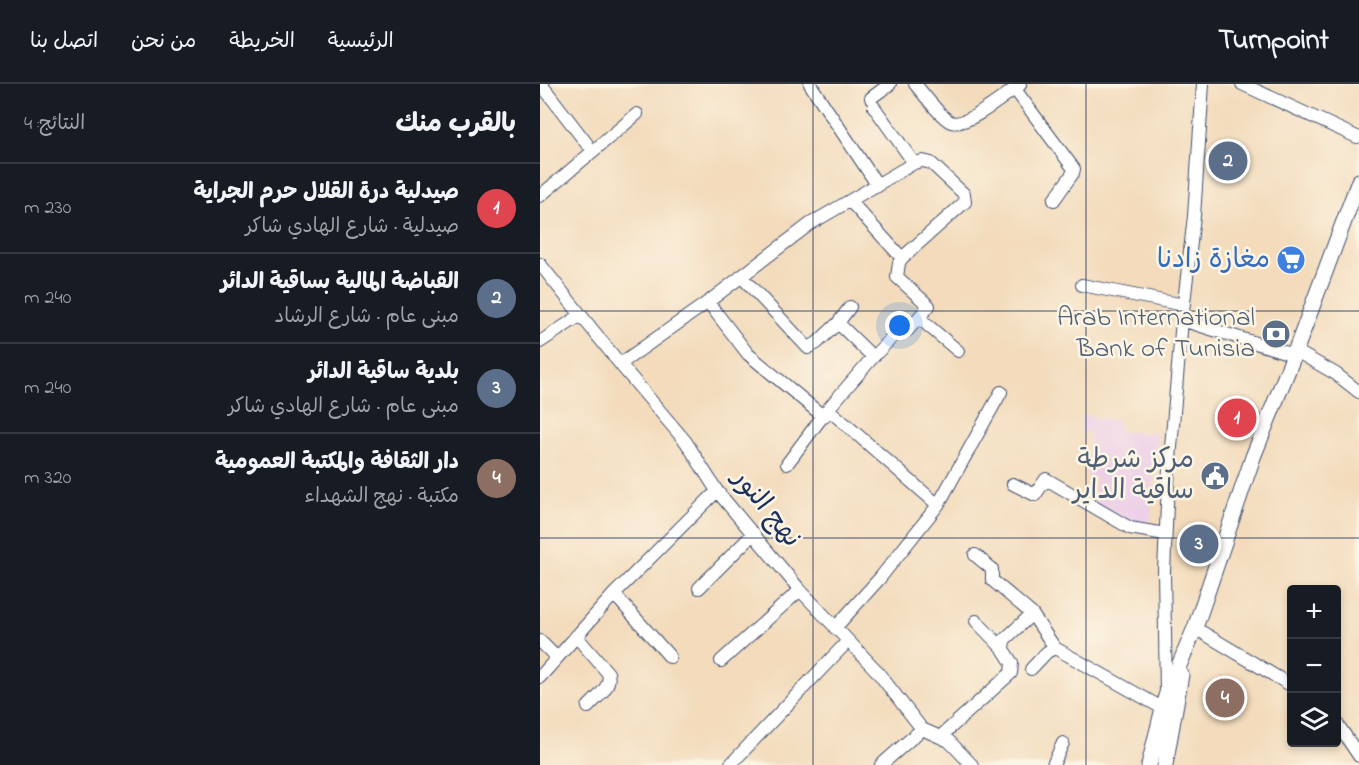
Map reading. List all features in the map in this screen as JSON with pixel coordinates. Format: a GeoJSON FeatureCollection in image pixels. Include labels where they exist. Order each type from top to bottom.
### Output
{"type":"FeatureCollection","features":[{"type":"Feature","properties":{"kind":"main road"},"geometry":{"type":"LineString","coordinates":[[1149,765],[1182,657],[1195,628],[1253,456],[1295,353],[1359,182]]}},
{"type":"Feature","properties":{"kind":"main road"},"geometry":{"type":"LineString","coordinates":[[1166,765],[1168,703]]}},
{"type":"Feature","properties":{"kind":"street"},"geometry":{"type":"LineString","coordinates":[[541,84],[587,144]]}},
{"type":"Feature","properties":{"kind":"street"},"geometry":{"type":"LineString","coordinates":[[810,84],[878,186]]}},
{"type":"Feature","properties":{"kind":"street"},"geometry":{"type":"LineString","coordinates":[[890,84],[873,103],[914,163]]}},
{"type":"Feature","properties":{"kind":"street"},"geometry":{"type":"LineString","coordinates":[[915,84],[945,118],[955,123],[969,120],[1017,86],[1074,169],[1054,200]]}},
{"type":"Feature","properties":{"kind":"street"},"geometry":{"type":"LineString","coordinates":[[975,555],[992,569],[992,580],[1032,614],[1055,648],[1168,703],[1165,649],[1165,534],[1182,320],[1194,216],[1203,84]]}},
{"type":"Feature","properties":{"kind":"street"},"geometry":{"type":"LineString","coordinates":[[1242,84],[1357,137]]}},
{"type":"Feature","properties":{"kind":"street"},"geometry":{"type":"LineString","coordinates":[[540,196],[637,114]]}},
{"type":"Feature","properties":{"kind":"street"},"geometry":{"type":"LineString","coordinates":[[620,364],[708,302],[810,224],[914,163],[923,161],[931,163],[964,194],[965,202],[898,263],[897,277],[929,306],[908,330],[898,331],[873,357],[787,464]]}},
{"type":"Feature","properties":{"kind":"street"},"geometry":{"type":"LineString","coordinates":[[850,201],[903,258]]}},
{"type":"Feature","properties":{"kind":"street","name":"نهج النور"},"geometry":{"type":"LineString","coordinates":[[540,264],[686,442],[717,491],[800,590],[876,670],[922,729],[949,741],[972,765]]}},
{"type":"Feature","properties":{"kind":"street"},"geometry":{"type":"LineString","coordinates":[[741,276],[783,324],[808,348],[817,343],[838,323],[850,307]]}},
{"type":"Feature","properties":{"kind":"street"},"geometry":{"type":"LineString","coordinates":[[1083,285],[1184,305]]}},
{"type":"Feature","properties":{"kind":"street"},"geometry":{"type":"LineString","coordinates":[[708,302],[748,354],[826,413],[938,505]]}},
{"type":"Feature","properties":{"kind":"street"},"geometry":{"type":"LineString","coordinates":[[540,342],[581,315]]}},
{"type":"Feature","properties":{"kind":"street"},"geometry":{"type":"LineString","coordinates":[[919,318],[958,351]]}},
{"type":"Feature","properties":{"kind":"street"},"geometry":{"type":"LineString","coordinates":[[1182,320],[1295,353],[1336,374],[1359,392]]}},
{"type":"Feature","properties":{"kind":"street"},"geometry":{"type":"LineString","coordinates":[[838,323],[873,357]]}},
{"type":"Feature","properties":{"kind":"street"},"geometry":{"type":"LineString","coordinates":[[835,628],[880,578],[938,505],[1001,392]]}},
{"type":"Feature","properties":{"kind":"street"},"geometry":{"type":"LineString","coordinates":[[1013,484],[1035,495],[1046,479],[1130,528],[1165,534]]}},
{"type":"Feature","properties":{"kind":"street"},"geometry":{"type":"LineString","coordinates":[[540,677],[614,594],[717,491]]}},
{"type":"Feature","properties":{"kind":"street"},"geometry":{"type":"LineString","coordinates":[[699,588],[754,533]]}},
{"type":"Feature","properties":{"kind":"street"},"geometry":{"type":"LineString","coordinates":[[721,661],[800,590]]}},
{"type":"Feature","properties":{"kind":"street"},"geometry":{"type":"LineString","coordinates":[[614,594],[670,657]]}},
{"type":"Feature","properties":{"kind":"street"},"geometry":{"type":"LineString","coordinates":[[1003,649],[1004,640],[1032,614]]}},
{"type":"Feature","properties":{"kind":"street"},"geometry":{"type":"LineString","coordinates":[[940,737],[1011,673],[1012,663],[1003,649],[976,621]]}},
{"type":"Feature","properties":{"kind":"street"},"geometry":{"type":"LineString","coordinates":[[1195,628],[1287,683]]}},
{"type":"Feature","properties":{"kind":"street"},"geometry":{"type":"LineString","coordinates":[[576,636],[608,673],[610,679],[608,685],[588,707]]}},
{"type":"Feature","properties":{"kind":"street"},"geometry":{"type":"LineString","coordinates":[[540,641],[557,658]]}},
{"type":"Feature","properties":{"kind":"street"},"geometry":{"type":"LineString","coordinates":[[730,765],[848,641]]}},
{"type":"Feature","properties":{"kind":"street"},"geometry":{"type":"LineString","coordinates":[[1031,669],[1047,652],[1055,648]]}},
{"type":"Feature","properties":{"kind":"street"},"geometry":{"type":"LineString","coordinates":[[1165,649],[1176,682]]}},
{"type":"Feature","properties":{"kind":"street"},"geometry":{"type":"LineString","coordinates":[[881,765],[922,729]]}},
{"type":"Feature","properties":{"kind":"street"},"geometry":{"type":"LineString","coordinates":[[1341,729],[1359,756]]}},
{"type":"Feature","properties":{"kind":"street"},"geometry":{"type":"LineString","coordinates":[[1053,765],[1063,743]]}},
{"type":"Feature","properties":{"kind":"shaded area"},"geometry":{"type":"Polygon","coordinates":[[[1082,415],[1119,421],[1118,431],[1158,433],[1150,528],[1138,527],[1093,504],[1096,478],[1087,476],[1090,433],[1080,432],[1082,415]]]}},
{"type":"Feature","properties":{"kind":"place","name":"القباضة المالية بساقية الدائر"},"geometry":{"type":"Point","coordinates":[1228,161]}},
{"type":"Feature","properties":{"kind":"place","name":"مغازة زادنا"},"geometry":{"type":"Point","coordinates":[1291,260]}},
{"type":"Feature","properties":{"kind":"place","name":"Arab International Bank of Tunisia"},"geometry":{"type":"Point","coordinates":[1276,334]}},
{"type":"Feature","properties":{"kind":"place","name":"صيدلية درة القلال حرم الجراية"},"geometry":{"type":"Point","coordinates":[1237,418]}},
{"type":"Feature","properties":{"kind":"place","name":"مركز شرطة ساقية الداير"},"geometry":{"type":"Point","coordinates":[1215,476]}},
{"type":"Feature","properties":{"kind":"place","name":"بلدية ساقية الدائر"},"geometry":{"type":"Point","coordinates":[1199,544]}},
{"type":"Feature","properties":{"kind":"place","name":"دار الثقافة والمكتبة العمومية"},"geometry":{"type":"Point","coordinates":[1225,698]}}]}
